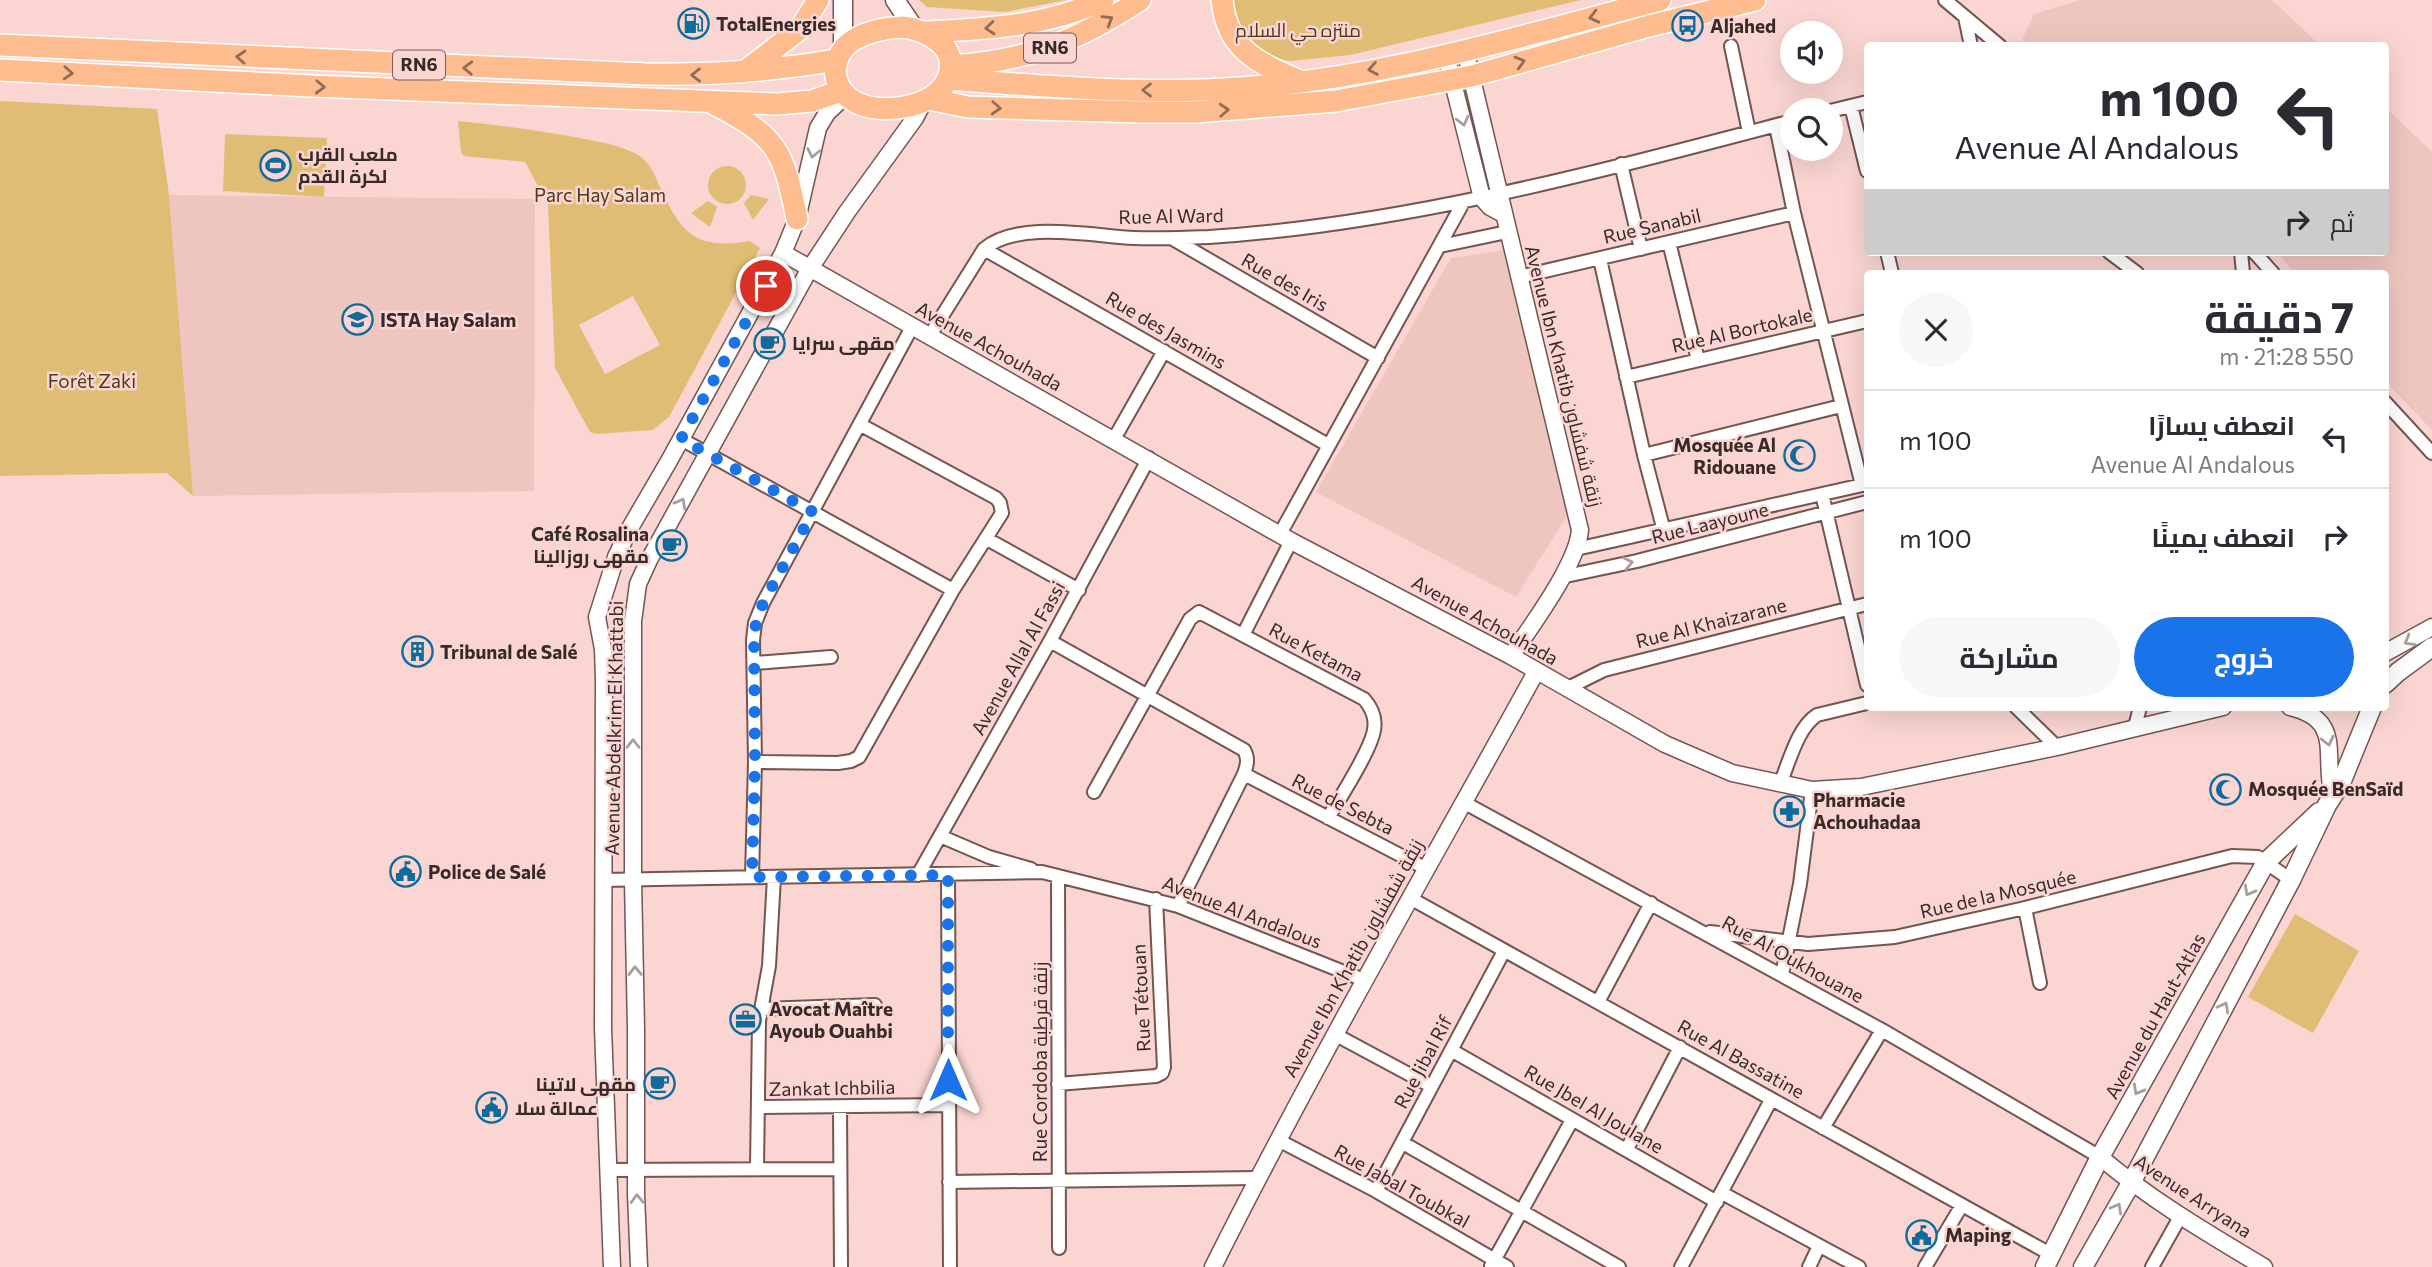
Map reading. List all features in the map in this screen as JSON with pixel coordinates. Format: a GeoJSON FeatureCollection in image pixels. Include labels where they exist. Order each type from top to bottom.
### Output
{"type":"FeatureCollection","features":[{"type":"Feature","properties":{"kind":"highway"},"geometry":{"type":"LineString","coordinates":[[744,72],[800,29],[818,0]]}},
{"type":"Feature","properties":{"kind":"highway","name":"RN6"},"geometry":{"type":"LineString","coordinates":[[0,45],[646,74],[744,72],[840,55],[853,40],[870,32],[890,28],[921,30],[1019,25],[1056,17],[1103,0]]}},
{"type":"Feature","properties":{"kind":"highway","name":"RN6"},"geometry":{"type":"LineString","coordinates":[[949,73],[1054,47],[1084,33],[1140,0]]}},
{"type":"Feature","properties":{"kind":"highway"},"geometry":{"type":"LineString","coordinates":[[1222,0],[1223,14],[1242,50],[1258,62],[1302,82]]}},
{"type":"Feature","properties":{"kind":"highway"},"geometry":{"type":"LineString","coordinates":[[949,73],[1138,90],[1224,89],[1302,82],[1455,52],[1660,0]]}},
{"type":"Feature","properties":{"kind":"highway"},"geometry":{"type":"LineString","coordinates":[[840,55],[835,82],[843,93],[861,105],[876,108],[908,106],[927,100],[968,107],[1038,111],[1196,112],[1336,101],[1462,78],[1649,26],[1755,0]]}},
{"type":"Feature","properties":{"kind":"highway"},"geometry":{"type":"LineString","coordinates":[[921,30],[940,41],[948,53],[949,73],[927,100]]}},
{"type":"Feature","properties":{"kind":"highway","name":"RN6"},"geometry":{"type":"LineString","coordinates":[[0,70],[312,86],[709,101],[797,103],[843,93]]}},
{"type":"Feature","properties":{"kind":"highway"},"geometry":{"type":"LineString","coordinates":[[709,101],[755,127],[772,144],[784,164],[797,219]]}},
{"type":"Feature","properties":{"kind":"main road"},"geometry":{"type":"LineString","coordinates":[[840,55],[843,0]]}},
{"type":"Feature","properties":{"kind":"main road"},"geometry":{"type":"LineString","coordinates":[[895,0],[921,30]]}},
{"type":"Feature","properties":{"kind":"main road"},"geometry":{"type":"LineString","coordinates":[[2389,680],[2432,647]]}},
{"type":"Feature","properties":{"kind":"main road","name":"Avenue du Haut-Atlas"},"geometry":{"type":"LineString","coordinates":[[2083,1267],[2131,1183],[2291,880],[2353,759],[2371,711]]}},
{"type":"Feature","properties":{"kind":"main road","name":"Avenue du Haut-Atlas"},"geometry":{"type":"LineString","coordinates":[[2049,1261],[2100,1157],[2266,862],[2330,800]]}},
{"type":"Feature","properties":{"kind":"street"},"geometry":{"type":"LineString","coordinates":[[1945,0],[1995,42]]}},
{"type":"Feature","properties":{"kind":"street"},"geometry":{"type":"LineString","coordinates":[[1965,17],[1969,42]]}},
{"type":"Feature","properties":{"kind":"street"},"geometry":{"type":"LineString","coordinates":[[1731,46],[1749,132]]}},
{"type":"Feature","properties":{"kind":"street","name":"Avenue Ibn Khatib زنقة شفشاون"},"geometry":{"type":"LineString","coordinates":[[1455,52],[1499,194],[1580,530],[1576,549],[1562,577],[1511,656]]}},
{"type":"Feature","properties":{"kind":"street","name":"Avenue Ibn Khatib زنقة شفشاون"},"geometry":{"type":"LineString","coordinates":[[1462,78],[1482,198]]}},
{"type":"Feature","properties":{"kind":"street","name":"Avenue Abdelkrim El Khattabi"},"geometry":{"type":"LineString","coordinates":[[612,1267],[603,1028],[604,679],[603,649],[597,617],[605,598],[610,573],[630,528],[783,253],[797,219],[818,128],[843,93]]}},
{"type":"Feature","properties":{"kind":"street","name":"Avenue Abdelkrim El Khattabi"},"geometry":{"type":"LineString","coordinates":[[639,1267],[633,880],[633,621],[638,584],[809,270],[927,100]]}},
{"type":"Feature","properties":{"kind":"street"},"geometry":{"type":"LineString","coordinates":[[1843,108],[1864,103]]}},
{"type":"Feature","properties":{"kind":"street"},"geometry":{"type":"LineString","coordinates":[[1851,106],[1864,158]]}},
{"type":"Feature","properties":{"kind":"street","name":"Rue Al Ward"},"geometry":{"type":"LineString","coordinates":[[984,249],[1002,238],[1033,232],[1173,239],[1309,228],[1482,198],[1780,124]]}},
{"type":"Feature","properties":{"kind":"street"},"geometry":{"type":"LineString","coordinates":[[1776,125],[1822,331],[1864,481]]}},
{"type":"Feature","properties":{"kind":"street"},"geometry":{"type":"LineString","coordinates":[[1621,164],[1641,248]]}},
{"type":"Feature","properties":{"kind":"street"},"geometry":{"type":"LineString","coordinates":[[1482,198],[1490,207],[1503,214]]}},
{"type":"Feature","properties":{"kind":"street"},"geometry":{"type":"LineString","coordinates":[[1285,537],[1328,445],[1464,201]]}},
{"type":"Feature","properties":{"kind":"street","name":"Rue Sanabil"},"geometry":{"type":"LineString","coordinates":[[1519,277],[1794,213]]}},
{"type":"Feature","properties":{"kind":"street"},"geometry":{"type":"LineString","coordinates":[[1440,246],[1507,232]]}},
{"type":"Feature","properties":{"kind":"street","name":"Rue des Iris"},"geometry":{"type":"LineString","coordinates":[[1173,239],[1378,358]]}},
{"type":"Feature","properties":{"kind":"street"},"geometry":{"type":"LineString","coordinates":[[1670,242],[1698,360]]}},
{"type":"Feature","properties":{"kind":"street"},"geometry":{"type":"LineString","coordinates":[[929,337],[984,249]]}},
{"type":"Feature","properties":{"kind":"street","name":"Rue des Jasmins"},"geometry":{"type":"LineString","coordinates":[[984,249],[1328,445]]}},
{"type":"Feature","properties":{"kind":"street","name":"Avenue Achouhada"},"geometry":{"type":"LineString","coordinates":[[783,253],[1285,537],[1511,656],[1665,744],[1732,773],[1812,790],[1861,787],[2057,747],[2205,711]]}},
{"type":"Feature","properties":{"kind":"street"},"geometry":{"type":"LineString","coordinates":[[2114,256],[2133,270]]}},
{"type":"Feature","properties":{"kind":"street"},"geometry":{"type":"LineString","coordinates":[[2258,256],[2270,270]]}},
{"type":"Feature","properties":{"kind":"street"},"geometry":{"type":"LineString","coordinates":[[1600,259],[1664,531]]}},
{"type":"Feature","properties":{"kind":"street","name":"Rue Al Bortokale"},"geometry":{"type":"LineString","coordinates":[[1626,377],[1864,322]]}},
{"type":"Feature","properties":{"kind":"street"},"geometry":{"type":"LineString","coordinates":[[752,877],[755,762],[753,640],[757,617],[912,327]]}},
{"type":"Feature","properties":{"kind":"street"},"geometry":{"type":"LineString","coordinates":[[1114,439],[1164,351]]}},
{"type":"Feature","properties":{"kind":"street"},"geometry":{"type":"LineString","coordinates":[[1644,455],[1841,406]]}},
{"type":"Feature","properties":{"kind":"street"},"geometry":{"type":"LineString","coordinates":[[2389,406],[2432,453]]}},
{"type":"Feature","properties":{"kind":"street"},"geometry":{"type":"LineString","coordinates":[[755,762],[838,763],[856,759],[953,590],[1002,513],[1002,507],[996,498],[861,425]]}},
{"type":"Feature","properties":{"kind":"street"},"geometry":{"type":"LineString","coordinates":[[681,439],[953,590]]}},
{"type":"Feature","properties":{"kind":"street","name":"Avenue Allal Al Fassi"},"geometry":{"type":"LineString","coordinates":[[918,875],[1079,590],[1149,458]]}},
{"type":"Feature","properties":{"kind":"street"},"geometry":{"type":"LineString","coordinates":[[1576,549],[1864,484]]}},
{"type":"Feature","properties":{"kind":"street"},"geometry":{"type":"LineString","coordinates":[[1822,494],[1864,673]]}},
{"type":"Feature","properties":{"kind":"street","name":"Rue Laayoune"},"geometry":{"type":"LineString","coordinates":[[1562,577],[1637,562],[1864,503]]}},
{"type":"Feature","properties":{"kind":"street","name":"Rue Ketama"},"geometry":{"type":"LineString","coordinates":[[1243,635],[1285,537]]}},
{"type":"Feature","properties":{"kind":"street"},"geometry":{"type":"LineString","coordinates":[[987,539],[1079,590]]}},
{"type":"Feature","properties":{"kind":"street","name":"Rue Al Khaizarane"},"geometry":{"type":"LineString","coordinates":[[1567,688],[1604,670],[1864,605]]}},
{"type":"Feature","properties":{"kind":"street","name":"Rue Ketama"},"geometry":{"type":"LineString","coordinates":[[1094,792],[1190,619],[1199,612],[1364,699],[1371,710],[1375,723],[1371,741],[1328,818]]}},
{"type":"Feature","properties":{"kind":"street"},"geometry":{"type":"LineString","coordinates":[[2389,651],[2432,627]]}},
{"type":"Feature","properties":{"kind":"street"},"geometry":{"type":"LineString","coordinates":[[1050,641],[1244,750],[1248,761],[1244,774],[1178,906]]}},
{"type":"Feature","properties":{"kind":"street"},"geometry":{"type":"LineString","coordinates":[[755,663],[831,657]]}},
{"type":"Feature","properties":{"kind":"street","name":"Avenue Ibn Khatib زنقة شفشاون"},"geometry":{"type":"LineString","coordinates":[[1213,1267],[1257,1178],[1364,980],[1536,672]]}},
{"type":"Feature","properties":{"kind":"street"},"geometry":{"type":"LineString","coordinates":[[1780,784],[1811,719],[1816,715],[1864,704]]}},
{"type":"Feature","properties":{"kind":"street"},"geometry":{"type":"LineString","coordinates":[[2020,711],[2057,747]]}},
{"type":"Feature","properties":{"kind":"street"},"geometry":{"type":"LineString","coordinates":[[2135,727],[2139,711]]}},
{"type":"Feature","properties":{"kind":"street"},"geometry":{"type":"LineString","coordinates":[[2302,711],[2313,715],[2321,722],[2328,736],[2330,800]]}},
{"type":"Feature","properties":{"kind":"street","name":"Rue de Sebta"},"geometry":{"type":"LineString","coordinates":[[1244,774],[1425,868]]}},
{"type":"Feature","properties":{"kind":"street"},"geometry":{"type":"LineString","coordinates":[[1782,975],[1800,884],[1812,790]]}},
{"type":"Feature","properties":{"kind":"street","name":"Rue Al Oukhouane"},"geometry":{"type":"LineString","coordinates":[[1464,802],[1882,1030],[2100,1157]]}},
{"type":"Feature","properties":{"kind":"street"},"geometry":{"type":"LineString","coordinates":[[940,836],[989,857],[1042,873]]}},
{"type":"Feature","properties":{"kind":"street","name":"Rue de la Mosquée"},"geometry":{"type":"LineString","coordinates":[[1703,931],[1788,944],[1851,942],[1895,937],[2025,908],[2232,856],[2258,857],[2291,880]]}},
{"type":"Feature","properties":{"kind":"street","name":"Avenue Al Andalous"},"geometry":{"type":"LineString","coordinates":[[603,880],[1042,873],[1178,906],[1364,980]]}},
{"type":"Feature","properties":{"kind":"street"},"geometry":{"type":"LineString","coordinates":[[948,875],[950,1267]]}},
{"type":"Feature","properties":{"kind":"street"},"geometry":{"type":"LineString","coordinates":[[757,1168],[758,1039],[769,966],[774,877]]}},
{"type":"Feature","properties":{"kind":"street","name":"Rue Cordoba زنقة قرطبة"},"geometry":{"type":"LineString","coordinates":[[1058,877],[1059,1248]]}},
{"type":"Feature","properties":{"kind":"street","name":"Rue Al Bassatine"},"geometry":{"type":"LineString","coordinates":[[1409,898],[1962,1205],[2049,1261]]}},
{"type":"Feature","properties":{"kind":"street","name":"Rue Tétouan"},"geometry":{"type":"LineString","coordinates":[[1058,1084],[1156,1076],[1162,1073],[1164,1067],[1156,899]]}},
{"type":"Feature","properties":{"kind":"street"},"geometry":{"type":"LineString","coordinates":[[1598,1002],[1651,903]]}},
{"type":"Feature","properties":{"kind":"street"},"geometry":{"type":"LineString","coordinates":[[2025,908],[2040,983]]}},
{"type":"Feature","properties":{"kind":"street","name":"Rue Jibal Rif"},"geometry":{"type":"LineString","coordinates":[[1376,1191],[1504,951]]}},
{"type":"Feature","properties":{"kind":"street"},"geometry":{"type":"LineString","coordinates":[[761,1009],[875,1005]]}},
{"type":"Feature","properties":{"kind":"street"},"geometry":{"type":"LineString","coordinates":[[1824,1128],[1882,1030]]}},
{"type":"Feature","properties":{"kind":"street"},"geometry":{"type":"LineString","coordinates":[[1336,1035],[1431,1086]]}},
{"type":"Feature","properties":{"kind":"street"},"geometry":{"type":"LineString","coordinates":[[1627,1149],[1680,1047]]}},
{"type":"Feature","properties":{"kind":"street","name":"Rue Jbel Al Joulane"},"geometry":{"type":"LineString","coordinates":[[1451,1049],[1627,1149],[1858,1267]]}},
{"type":"Feature","properties":{"kind":"street"},"geometry":{"type":"LineString","coordinates":[[1681,1267],[1771,1100]]}},
{"type":"Feature","properties":{"kind":"street","name":"Zankat Ichbilia"},"geometry":{"type":"LineString","coordinates":[[758,1107],[948,1105]]}},
{"type":"Feature","properties":{"kind":"street"},"geometry":{"type":"LineString","coordinates":[[840,1107],[841,1267]]}},
{"type":"Feature","properties":{"kind":"street"},"geometry":{"type":"LineString","coordinates":[[1492,1264],[1573,1120]]}},
{"type":"Feature","properties":{"kind":"street","name":"Rue Jabal Toubkal"},"geometry":{"type":"LineString","coordinates":[[1278,1140],[1376,1191],[1492,1264],[1507,1267]]}},
{"type":"Feature","properties":{"kind":"street"},"geometry":{"type":"LineString","coordinates":[[1403,1143],[1619,1267]]}},
{"type":"Feature","properties":{"kind":"street","name":"Avenue Arryana"},"geometry":{"type":"LineString","coordinates":[[2100,1157],[2131,1183],[2180,1217],[2264,1267]]}},
{"type":"Feature","properties":{"kind":"street"},"geometry":{"type":"LineString","coordinates":[[610,1170],[840,1169]]}},
{"type":"Feature","properties":{"kind":"street"},"geometry":{"type":"LineString","coordinates":[[949,1182],[1257,1178]]}},
{"type":"Feature","properties":{"kind":"street"},"geometry":{"type":"LineString","coordinates":[[1925,1267],[1962,1205]]}},
{"type":"Feature","properties":{"kind":"street"},"geometry":{"type":"LineString","coordinates":[[2152,1267],[2180,1217]]}},
{"type":"Feature","properties":{"kind":"street"},"geometry":{"type":"LineString","coordinates":[[1809,1267],[1819,1246]]}},
{"type":"Feature","properties":{"kind":"shaded area"},"geometry":{"type":"Polygon","coordinates":[[[2080,0],[2272,0],[2317,42],[2024,42],[2022,40],[2034,14],[2080,0]]]}},
{"type":"Feature","properties":{"kind":"shaded area"},"geometry":{"type":"Polygon","coordinates":[[[2389,111],[2432,152],[2432,430],[2389,385],[2389,270],[2292,270],[2280,256],[2389,256],[2389,111]]]}},
{"type":"Feature","properties":{"kind":"shaded area","name":"ISTA Hay Salam"},"geometry":{"type":"Polygon","coordinates":[[[169,195],[535,199],[534,491],[193,496],[169,195]]]}},
{"type":"Feature","properties":{"kind":"shaded area"},"geometry":{"type":"Polygon","coordinates":[[[1507,250],[1568,514],[1516,597],[1316,492],[1451,258],[1507,250]]]}},
{"type":"Feature","properties":{"kind":"green space"},"geometry":{"type":"Polygon","coordinates":[[[919,0],[1066,0],[1005,12],[927,7],[919,0]]]}},
{"type":"Feature","properties":{"kind":"green space","name":"منتزه حي السلام"},"geometry":{"type":"Polygon","coordinates":[[[1232,0],[1581,0],[1350,55],[1290,61],[1263,57],[1240,25],[1232,0]]]}},
{"type":"Feature","properties":{"kind":"green space","name":"Forêt Zaki"},"geometry":{"type":"Polygon","coordinates":[[[0,101],[157,109],[169,195],[193,496],[167,473],[0,476],[0,101]]]}},
{"type":"Feature","properties":{"kind":"green space","name":"Parc Hay Salam"},"geometry":{"type":"Polygon","coordinates":[[[458,121],[559,134],[621,148],[647,162],[674,214],[691,234],[715,243],[750,241],[760,248],[669,417],[653,430],[597,434],[590,432],[555,368],[548,204],[525,162],[464,156],[461,152],[458,121]],[[633,296],[579,325],[605,374],[660,345],[633,296]]]}},
{"type":"Feature","properties":{"kind":"green space","name":"ملعب القرب لكرة القدم"},"geometry":{"type":"Polygon","coordinates":[[[225,134],[327,138],[324,197],[223,191],[225,134]]]}},
{"type":"Feature","properties":{"kind":"green space"},"geometry":{"type":"Polygon","coordinates":[[[727,166],[740,172],[746,185],[740,198],[727,204],[714,198],[708,185],[714,172],[727,166]]]}},
{"type":"Feature","properties":{"kind":"green space"},"geometry":{"type":"Polygon","coordinates":[[[751,195],[769,199],[753,220],[744,203],[751,195]]]}},
{"type":"Feature","properties":{"kind":"green space"},"geometry":{"type":"Polygon","coordinates":[[[708,201],[717,207],[710,227],[691,213],[708,201]]]}},
{"type":"Feature","properties":{"kind":"green space"},"geometry":{"type":"Polygon","coordinates":[[[2295,914],[2359,951],[2313,1033],[2248,997],[2295,914]]]}},
{"type":"Feature","properties":{"kind":"place","name":"TotalEnergies"},"geometry":{"type":"Point","coordinates":[693,24]}},
{"type":"Feature","properties":{"kind":"place","name":"Aljahed"},"geometry":{"type":"Point","coordinates":[1687,26]}},
{"type":"Feature","properties":{"kind":"place","name":"ملعب القرب لكرة القدم"},"geometry":{"type":"Point","coordinates":[275,165]}},
{"type":"Feature","properties":{"kind":"place","name":"ISTA Hay Salam"},"geometry":{"type":"Point","coordinates":[357,320]}},
{"type":"Feature","properties":{"kind":"place","name":"مقهى سرايا"},"geometry":{"type":"Point","coordinates":[769,343]}},
{"type":"Feature","properties":{"kind":"place","name":"Mosquée Al Ridouane"},"geometry":{"type":"Point","coordinates":[1799,456]}},
{"type":"Feature","properties":{"kind":"place","name":"Café Rosalina مقهى روزالينا"},"geometry":{"type":"Point","coordinates":[672,545]}},
{"type":"Feature","properties":{"kind":"place","name":"Tribunal de Salé"},"geometry":{"type":"Point","coordinates":[417,652]}},
{"type":"Feature","properties":{"kind":"place","name":"Mosquée BenSaïd"},"geometry":{"type":"Point","coordinates":[2225,789]}},
{"type":"Feature","properties":{"kind":"place","name":"Pharmacie Achouhadaa"},"geometry":{"type":"Point","coordinates":[1790,811]}},
{"type":"Feature","properties":{"kind":"place","name":"Police de Salé"},"geometry":{"type":"Point","coordinates":[405,872]}},
{"type":"Feature","properties":{"kind":"place","name":"Avocat Maître Ayoub Ouahbi"},"geometry":{"type":"Point","coordinates":[746,1020]}},
{"type":"Feature","properties":{"kind":"place","name":"مقهى لاتينا"},"geometry":{"type":"Point","coordinates":[659,1084]}},
{"type":"Feature","properties":{"kind":"place","name":"عمالة سلا"},"geometry":{"type":"Point","coordinates":[492,1108]}},
{"type":"Feature","properties":{"kind":"place","name":"Maping"},"geometry":{"type":"Point","coordinates":[1922,1235]}},
{"type":"Feature","properties":{"kind":"route"},"geometry":{"type":"LineString","coordinates":[[766,286],[681,439],[813,512],[763,603],[754,631],[752,877],[948,875],[948,1080]]}}]}
